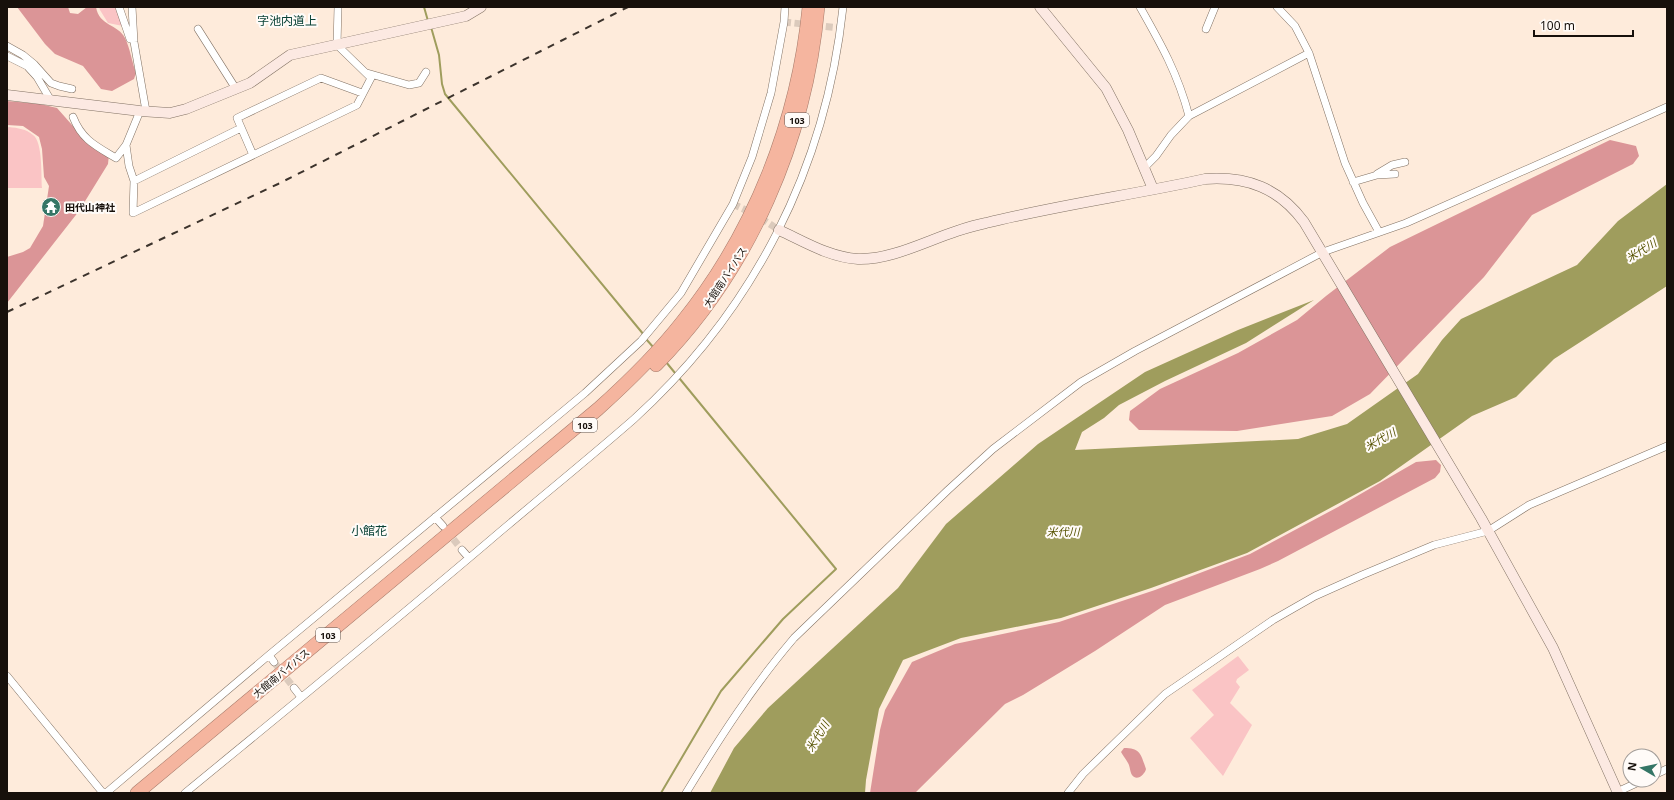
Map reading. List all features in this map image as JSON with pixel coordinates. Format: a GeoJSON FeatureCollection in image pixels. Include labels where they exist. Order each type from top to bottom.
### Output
{"type":"FeatureCollection","features":[{"type":"Feature","properties":{"kind":"highway","name":"大館南バイパス"},"geometry":{"type":"LineString","coordinates":[[669,345],[714,278],[742,231],[760,196],[790,110],[803,50],[808,7]]}},
{"type":"Feature","properties":{"kind":"highway","name":"大館南バイパス"},"geometry":{"type":"LineString","coordinates":[[137,793],[519,476],[601,413],[694,322],[724,282],[755,228],[774,186],[790,143],[800,110],[812,50],[818,7]]}},
{"type":"Feature","properties":{"kind":"street"},"geometry":{"type":"LineString","coordinates":[[118,7],[136,52]]}},
{"type":"Feature","properties":{"kind":"street"},"geometry":{"type":"LineString","coordinates":[[73,117],[81,133],[102,150],[116,158],[126,145],[143,111],[132,22],[132,7]]}},
{"type":"Feature","properties":{"kind":"street"},"geometry":{"type":"LineString","coordinates":[[126,145],[129,166],[134,181],[133,213],[358,105],[362,93],[371,78],[337,45],[338,7]]}},
{"type":"Feature","properties":{"kind":"street"},"geometry":{"type":"LineString","coordinates":[[7,95],[170,113],[186,109],[250,83],[290,55],[466,16],[482,7]]}},
{"type":"Feature","properties":{"kind":"street"},"geometry":{"type":"LineString","coordinates":[[106,793],[269,655],[585,393],[644,337],[681,293],[734,204],[752,157],[771,93],[784,22],[785,7]]}},
{"type":"Feature","properties":{"kind":"street"},"geometry":{"type":"LineString","coordinates":[[185,793],[635,418],[680,372],[717,329],[737,302],[764,259],[779,230],[809,155],[832,82],[842,7]]}},
{"type":"Feature","properties":{"kind":"street"},"geometry":{"type":"LineString","coordinates":[[1040,7],[1106,88],[1122,116],[1153,189]]}},
{"type":"Feature","properties":{"kind":"street"},"geometry":{"type":"LineString","coordinates":[[1140,7],[1170,59],[1183,93],[1189,116]]}},
{"type":"Feature","properties":{"kind":"street"},"geometry":{"type":"LineString","coordinates":[[1206,29],[1215,7]]}},
{"type":"Feature","properties":{"kind":"street"},"geometry":{"type":"LineString","coordinates":[[1277,7],[1295,26],[1309,54],[1345,163],[1363,203],[1379,232]]}},
{"type":"Feature","properties":{"kind":"street"},"geometry":{"type":"LineString","coordinates":[[198,29],[236,89]]}},
{"type":"Feature","properties":{"kind":"street"},"geometry":{"type":"LineString","coordinates":[[7,46],[23,55],[34,64],[51,83],[72,89]]}},
{"type":"Feature","properties":{"kind":"street"},"geometry":{"type":"LineString","coordinates":[[1144,168],[1156,156],[1171,135],[1189,116],[1309,54]]}},
{"type":"Feature","properties":{"kind":"street"},"geometry":{"type":"LineString","coordinates":[[7,56],[27,66],[37,77],[50,99]]}},
{"type":"Feature","properties":{"kind":"street"},"geometry":{"type":"LineString","coordinates":[[367,73],[409,85],[419,83],[426,72]]}},
{"type":"Feature","properties":{"kind":"street"},"geometry":{"type":"LineString","coordinates":[[253,155],[238,118],[322,78],[362,93]]}},
{"type":"Feature","properties":{"kind":"street"},"geometry":{"type":"LineString","coordinates":[[686,793],[741,706],[771,664],[794,638],[948,490],[993,449],[1081,382],[1142,347],[1325,256],[1379,232],[1413,220],[1667,107]]}},
{"type":"Feature","properties":{"kind":"street"},"geometry":{"type":"LineString","coordinates":[[134,181],[241,128]]}},
{"type":"Feature","properties":{"kind":"street"},"geometry":{"type":"LineString","coordinates":[[1377,175],[1392,165],[1405,162]]}},
{"type":"Feature","properties":{"kind":"street"},"geometry":{"type":"LineString","coordinates":[[1353,182],[1377,175],[1395,174]]}},
{"type":"Feature","properties":{"kind":"street"},"geometry":{"type":"LineString","coordinates":[[779,230],[824,252],[859,259],[878,257],[904,250],[957,231],[998,220],[1064,205],[1205,179],[1225,178],[1245,181],[1260,186],[1278,195],[1289,204],[1304,222],[1481,518],[1553,648],[1617,793],[1627,788]]}},
{"type":"Feature","properties":{"kind":"street"},"geometry":{"type":"LineString","coordinates":[[1068,793],[1083,774],[1165,694],[1273,620],[1315,596],[1362,575],[1434,546],[1488,531],[1529,505],[1667,446]]}},
{"type":"Feature","properties":{"kind":"street"},"geometry":{"type":"LineString","coordinates":[[436,517],[443,526]]}},
{"type":"Feature","properties":{"kind":"street"},"geometry":{"type":"LineString","coordinates":[[462,550],[468,558]]}},
{"type":"Feature","properties":{"kind":"street"},"geometry":{"type":"LineString","coordinates":[[269,655],[274,662]]}},
{"type":"Feature","properties":{"kind":"street"},"geometry":{"type":"LineString","coordinates":[[7,676],[103,793]]}},
{"type":"Feature","properties":{"kind":"street"},"geometry":{"type":"LineString","coordinates":[[294,688],[301,697]]}},
{"type":"Feature","properties":{"kind":"shaded area"},"geometry":{"type":"Polygon","coordinates":[[[17,7],[68,7],[70,13],[78,14],[87,7],[96,7],[101,18],[122,33],[125,38],[136,73],[134,79],[112,91],[101,89],[83,66],[55,54],[45,44],[17,7]]]}},
{"type":"Feature","properties":{"kind":"shaded area"},"geometry":{"type":"Polygon","coordinates":[[[99,7],[116,7],[123,26],[108,23],[99,7]]]}},
{"type":"Feature","properties":{"kind":"shaded area"},"geometry":{"type":"Polygon","coordinates":[[[7,101],[40,104],[57,108],[80,134],[109,154],[108,164],[79,211],[7,303],[7,257],[30,248],[43,226],[49,186],[44,177],[42,149],[39,137],[23,126],[7,125],[7,101]]]}},
{"type":"Feature","properties":{"kind":"shaded area"},"geometry":{"type":"Polygon","coordinates":[[[9,127],[25,130],[36,139],[40,152],[42,188],[7,188],[7,128],[9,127]]]}},
{"type":"Feature","properties":{"kind":"shaded area"},"geometry":{"type":"Polygon","coordinates":[[[1610,140],[1636,146],[1639,156],[1633,164],[1532,215],[1484,277],[1370,394],[1332,416],[1237,431],[1139,430],[1129,420],[1130,411],[1160,389],[1238,353],[1297,320],[1390,247],[1610,140]]]}},
{"type":"Feature","properties":{"kind":"shaded area"},"geometry":{"type":"Polygon","coordinates":[[[1436,460],[1441,465],[1440,472],[1435,478],[1278,561],[1165,605],[1095,651],[1023,695],[1005,704],[915,793],[870,793],[880,730],[885,710],[912,662],[955,644],[1059,622],[1155,590],[1250,554],[1338,507],[1416,462],[1436,460]]]}},
{"type":"Feature","properties":{"kind":"shaded area"},"geometry":{"type":"Polygon","coordinates":[[[1238,656],[1249,670],[1237,679],[1236,682],[1240,687],[1230,703],[1252,725],[1223,776],[1190,738],[1214,715],[1192,690],[1238,656]]]}},
{"type":"Feature","properties":{"kind":"shaded area"},"geometry":{"type":"Polygon","coordinates":[[[1124,748],[1134,749],[1140,753],[1146,769],[1144,773],[1136,778],[1132,775],[1129,764],[1121,752],[1124,748]]]}},
{"type":"Feature","properties":{"kind":"water","name":"米代川"},"geometry":{"type":"Polygon","coordinates":[[[1667,184],[1667,286],[1554,359],[1516,397],[1472,416],[1380,481],[1247,553],[1151,588],[1061,618],[961,638],[903,660],[879,709],[865,793],[710,793],[734,748],[768,708],[898,588],[946,524],[1038,444],[1145,372],[1238,330],[1314,300],[1246,343],[1165,381],[1119,405],[1104,418],[1082,432],[1075,450],[1298,439],[1347,424],[1418,374],[1442,340],[1461,319],[1577,265],[1618,221],[1667,184]]]}},
{"type":"Feature","properties":{"kind":"waterway"},"geometry":{"type":"LineString","coordinates":[[424,7],[428,21]]}},
{"type":"Feature","properties":{"kind":"waterway"},"geometry":{"type":"LineString","coordinates":[[431,27],[439,55],[442,84],[445,94],[644,335]]}},
{"type":"Feature","properties":{"kind":"waterway"},"geometry":{"type":"LineString","coordinates":[[646,339],[654,348]]}},
{"type":"Feature","properties":{"kind":"waterway"},"geometry":{"type":"LineString","coordinates":[[661,793],[721,691],[783,619],[836,569],[666,362]]}},
{"type":"Feature","properties":{"kind":"tunnel"},"geometry":{"type":"LineString","coordinates":[[784,22],[840,28]]}},
{"type":"Feature","properties":{"kind":"tunnel"},"geometry":{"type":"LineString","coordinates":[[733,204],[756,215],[779,230]]}},
{"type":"Feature","properties":{"kind":"tunnel"},"geometry":{"type":"LineString","coordinates":[[447,531],[462,550]]}},
{"type":"Feature","properties":{"kind":"tunnel"},"geometry":{"type":"LineString","coordinates":[[274,662],[294,688]]}},
{"type":"Feature","properties":{"kind":"railway"},"geometry":{"type":"LineString","coordinates":[[7,312],[278,184],[628,7]]}},
{"type":"Feature","properties":{"kind":"place","name":"田代山神社"},"geometry":{"type":"Point","coordinates":[51,207]}},
{"type":"Feature","properties":{"kind":"district","name":"字池内道上"},"geometry":{"type":"Point","coordinates":[287,20]}},
{"type":"Feature","properties":{"kind":"district","name":"小館花"},"geometry":{"type":"Point","coordinates":[369,530]}}]}
